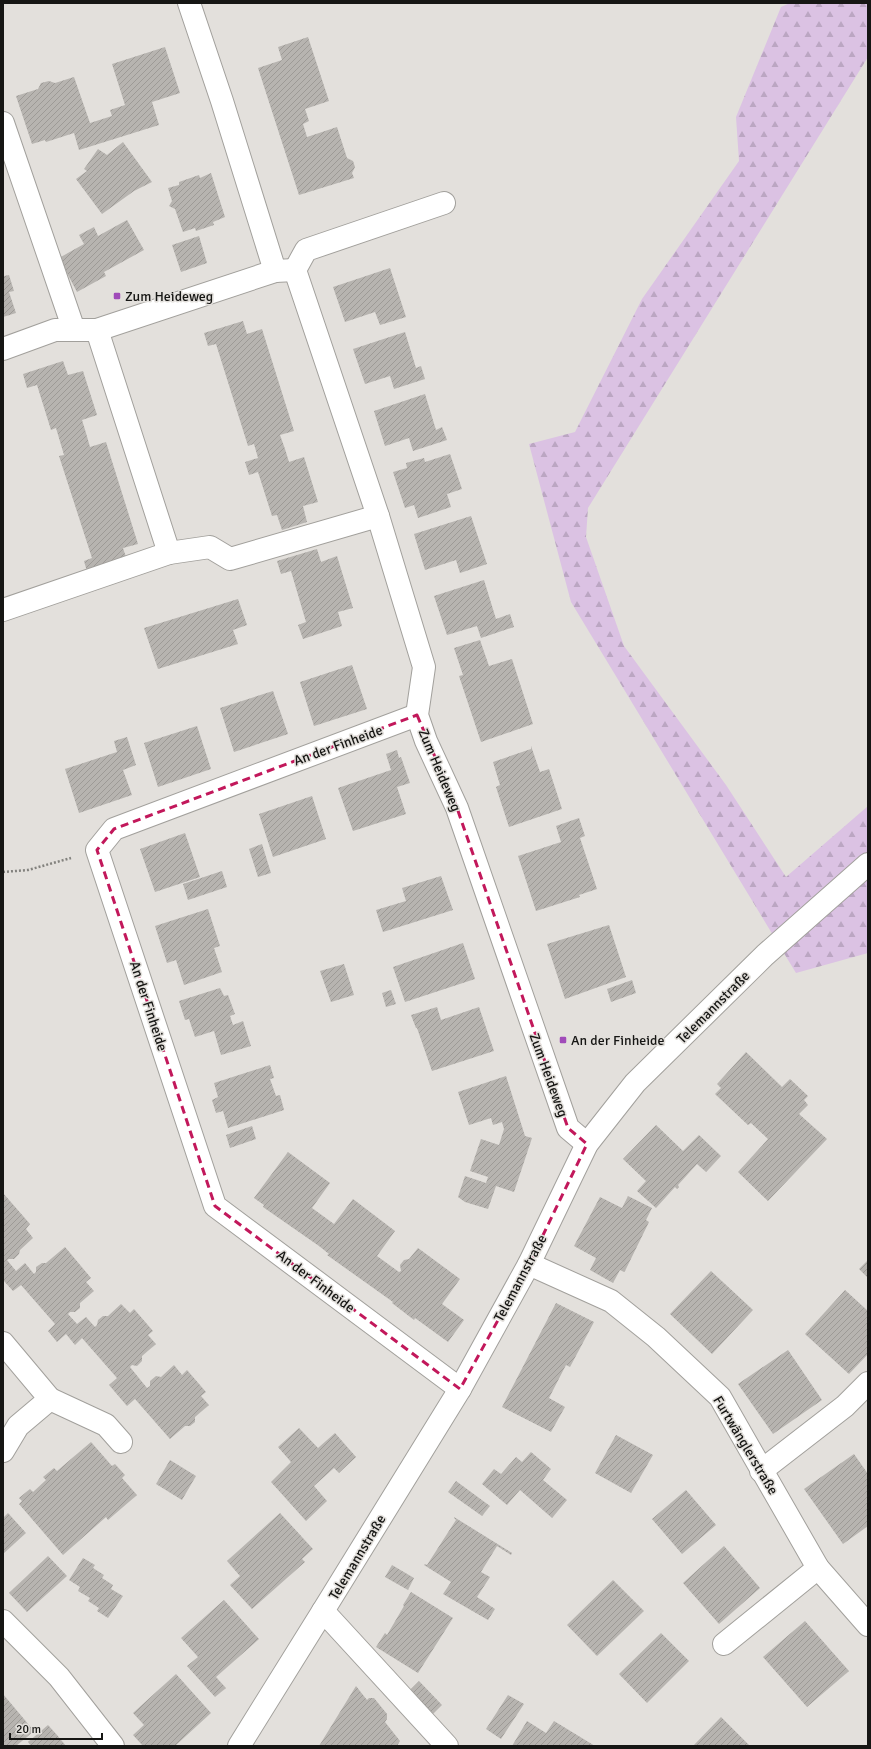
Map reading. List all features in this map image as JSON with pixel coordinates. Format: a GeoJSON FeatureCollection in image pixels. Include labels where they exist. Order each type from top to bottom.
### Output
{"type":"FeatureCollection","features":[{"type":"Feature","properties":{"kind":"street","name":"Zum Heideweg"},"geometry":{"type":"LineString","coordinates":[[189,3],[222,101],[378,516],[424,667],[417,715],[426,741],[457,808],[568,1128],[587,1144]]}},
{"type":"Feature","properties":{"kind":"street"},"geometry":{"type":"LineString","coordinates":[[3,123],[74,330]]}},
{"type":"Feature","properties":{"kind":"street"},"geometry":{"type":"LineString","coordinates":[[3,349],[55,330],[97,330],[285,271],[306,250],[444,203]]}},
{"type":"Feature","properties":{"kind":"street"},"geometry":{"type":"LineString","coordinates":[[97,330],[169,553]]}},
{"type":"Feature","properties":{"kind":"street"},"geometry":{"type":"LineString","coordinates":[[3,610],[169,553],[210,547],[230,559],[378,516]]}},
{"type":"Feature","properties":{"kind":"street","name":"An der Finheide"},"geometry":{"type":"LineString","coordinates":[[417,715],[114,829],[97,850],[215,1206],[460,1389]]}},
{"type":"Feature","properties":{"kind":"street","name":"Telemannstraße"},"geometry":{"type":"LineString","coordinates":[[239,1746],[460,1389],[529,1264],[587,1144],[641,1078],[765,955],[868,864]]}},
{"type":"Feature","properties":{"kind":"street","name":"Furtwänglerstraße"},"geometry":{"type":"LineString","coordinates":[[529,1264],[611,1301],[656,1337],[720,1397],[761,1471],[818,1568],[868,1624]]}},
{"type":"Feature","properties":{"kind":"street"},"geometry":{"type":"LineString","coordinates":[[3,1342],[50,1399],[106,1425],[121,1442]]}},
{"type":"Feature","properties":{"kind":"street"},"geometry":{"type":"LineString","coordinates":[[761,1471],[845,1406],[868,1383]]}},
{"type":"Feature","properties":{"kind":"street"},"geometry":{"type":"LineString","coordinates":[[3,1451],[18,1426],[50,1399]]}},
{"type":"Feature","properties":{"kind":"street"},"geometry":{"type":"LineString","coordinates":[[724,1644],[818,1568]]}},
{"type":"Feature","properties":{"kind":"street"},"geometry":{"type":"LineString","coordinates":[[323,1611],[447,1746]]}},
{"type":"Feature","properties":{"kind":"street"},"geometry":{"type":"LineString","coordinates":[[3,1621],[59,1677],[113,1746]]}},
{"type":"Feature","properties":{"kind":"path"},"geometry":{"type":"LineString","coordinates":[[3,872],[28,870],[97,850]]}},
{"type":"Feature","properties":{"kind":"highlighted area"},"geometry":{"type":"Polygon","coordinates":[[[417,715],[457,808],[568,1128],[587,1144],[529,1264],[460,1389],[215,1206],[97,850],[114,829],[417,715]]]}},
{"type":"Feature","properties":{"kind":"green space"},"geometry":{"type":"Polygon","coordinates":[[[790,3],[868,3],[868,57],[588,508],[586,537],[624,646],[726,785],[786,877],[868,806],[868,953],[796,973],[571,602],[529,444],[575,432],[642,299],[739,161],[736,117],[781,7],[790,3]]]}},
{"type":"Feature","properties":{"kind":"building"},"geometry":{"type":"Polygon","coordinates":[[[308,37],[329,101],[305,109],[309,121],[303,124],[307,137],[337,127],[347,158],[353,161],[355,167],[352,173],[354,178],[299,195],[258,68],[282,60],[278,47],[308,37]]]}},
{"type":"Feature","properties":{"kind":"building"},"geometry":{"type":"Polygon","coordinates":[[[165,47],[180,93],[152,102],[159,125],[79,150],[74,133],[46,142],[45,140],[32,144],[16,96],[38,89],[41,83],[49,81],[55,83],[74,77],[90,123],[112,116],[110,110],[125,105],[112,64],[165,47]]]}},
{"type":"Feature","properties":{"kind":"building"},"geometry":{"type":"Polygon","coordinates":[[[123,142],[152,182],[134,191],[102,214],[76,179],[87,171],[84,169],[98,149],[107,155],[123,142]]]}},
{"type":"Feature","properties":{"kind":"building"},"geometry":{"type":"Polygon","coordinates":[[[211,173],[225,217],[213,222],[214,225],[196,231],[195,228],[183,232],[175,209],[169,206],[172,201],[168,188],[179,185],[179,182],[199,175],[200,178],[211,173]]]}},
{"type":"Feature","properties":{"kind":"building"},"geometry":{"type":"Polygon","coordinates":[[[127,220],[144,250],[104,272],[106,276],[77,292],[59,258],[84,244],[79,235],[94,227],[98,236],[127,220]]]}},
{"type":"Feature","properties":{"kind":"building"},"geometry":{"type":"Polygon","coordinates":[[[199,236],[207,263],[181,272],[172,245],[199,236]]]}},
{"type":"Feature","properties":{"kind":"building"},"geometry":{"type":"Polygon","coordinates":[[[390,268],[406,317],[380,325],[375,312],[345,322],[333,287],[390,268]]]}},
{"type":"Feature","properties":{"kind":"building"},"geometry":{"type":"Polygon","coordinates":[[[3,274],[4,276],[9,275],[14,291],[9,292],[16,313],[3,317],[3,274]]]}},
{"type":"Feature","properties":{"kind":"building"},"geometry":{"type":"Polygon","coordinates":[[[243,321],[247,334],[262,329],[294,431],[280,435],[289,462],[304,457],[318,502],[303,506],[307,522],[282,530],[277,515],[272,516],[258,472],[249,475],[245,462],[258,458],[254,444],[248,446],[216,344],[208,346],[204,333],[243,321]]]}},
{"type":"Feature","properties":{"kind":"building"},"geometry":{"type":"Polygon","coordinates":[[[405,332],[416,368],[421,366],[425,379],[394,389],[390,376],[365,384],[353,349],[405,332]]]}},
{"type":"Feature","properties":{"kind":"building"},"geometry":{"type":"Polygon","coordinates":[[[63,361],[68,375],[83,371],[97,415],[82,420],[90,447],[106,442],[138,544],[123,548],[128,563],[88,575],[84,561],[92,558],[59,456],[64,455],[56,428],[51,430],[37,385],[27,388],[23,374],[63,361]]]}},
{"type":"Feature","properties":{"kind":"building"},"geometry":{"type":"Polygon","coordinates":[[[425,394],[436,430],[442,427],[447,440],[413,451],[409,438],[385,446],[374,411],[425,394]]]}},
{"type":"Feature","properties":{"kind":"building"},"geometry":{"type":"Polygon","coordinates":[[[450,454],[462,489],[447,494],[451,507],[418,518],[414,505],[405,508],[393,472],[407,468],[406,463],[424,458],[425,462],[450,454]]]}},
{"type":"Feature","properties":{"kind":"building"},"geometry":{"type":"Polygon","coordinates":[[[471,516],[487,564],[460,573],[456,560],[425,570],[414,534],[471,516]]]}},
{"type":"Feature","properties":{"kind":"building"},"geometry":{"type":"Polygon","coordinates":[[[317,549],[321,562],[337,556],[353,608],[338,612],[342,626],[303,639],[298,625],[306,622],[291,571],[281,574],[277,561],[317,549]]]}},
{"type":"Feature","properties":{"kind":"building"},"geometry":{"type":"Polygon","coordinates":[[[484,580],[496,619],[510,614],[514,627],[481,638],[477,626],[447,635],[434,596],[484,580]]]}},
{"type":"Feature","properties":{"kind":"building"},"geometry":{"type":"Polygon","coordinates":[[[238,599],[247,625],[233,630],[238,644],[158,669],[144,628],[238,599]]]}},
{"type":"Feature","properties":{"kind":"building"},"geometry":{"type":"Polygon","coordinates":[[[480,640],[489,666],[512,659],[533,724],[481,742],[459,676],[463,675],[454,648],[480,640]]]}},
{"type":"Feature","properties":{"kind":"building"},"geometry":{"type":"Polygon","coordinates":[[[352,665],[367,709],[314,726],[300,682],[352,665]]]}},
{"type":"Feature","properties":{"kind":"building"},"geometry":{"type":"Polygon","coordinates":[[[273,691],[288,734],[234,752],[220,708],[273,691]]]}},
{"type":"Feature","properties":{"kind":"building"},"geometry":{"type":"Polygon","coordinates":[[[197,726],[211,769],[158,787],[144,743],[197,726]]]}},
{"type":"Feature","properties":{"kind":"building"},"geometry":{"type":"Polygon","coordinates":[[[127,737],[136,765],[123,770],[132,795],[79,813],[65,769],[117,752],[114,741],[127,737]]]}},
{"type":"Feature","properties":{"kind":"building"},"geometry":{"type":"Polygon","coordinates":[[[531,746],[540,772],[549,769],[562,809],[509,827],[496,787],[500,785],[493,762],[531,749],[531,746]]]}},
{"type":"Feature","properties":{"kind":"building"},"geometry":{"type":"Polygon","coordinates":[[[397,750],[410,783],[397,787],[406,814],[353,831],[338,788],[391,770],[386,754],[397,750]]]}},
{"type":"Feature","properties":{"kind":"building"},"geometry":{"type":"Polygon","coordinates":[[[312,796],[326,839],[273,857],[259,814],[312,796]]]}},
{"type":"Feature","properties":{"kind":"building"},"geometry":{"type":"Polygon","coordinates":[[[579,818],[585,836],[580,838],[597,889],[579,895],[580,897],[536,911],[518,856],[561,842],[556,826],[579,818]]]}},
{"type":"Feature","properties":{"kind":"building"},"geometry":{"type":"Polygon","coordinates":[[[185,833],[200,877],[155,892],[140,849],[185,833]]]}},
{"type":"Feature","properties":{"kind":"building"},"geometry":{"type":"Polygon","coordinates":[[[262,844],[271,873],[258,877],[249,849],[262,844]]]}},
{"type":"Feature","properties":{"kind":"building"},"geometry":{"type":"Polygon","coordinates":[[[222,871],[227,887],[188,900],[183,884],[222,871]]]}},
{"type":"Feature","properties":{"kind":"building"},"geometry":{"type":"Polygon","coordinates":[[[441,876],[453,910],[383,932],[376,910],[406,901],[402,888],[441,876]]]}},
{"type":"Feature","properties":{"kind":"building"},"geometry":{"type":"Polygon","coordinates":[[[208,909],[220,946],[214,948],[222,972],[184,985],[176,960],[167,963],[155,926],[208,909]]]}},
{"type":"Feature","properties":{"kind":"building"},"geometry":{"type":"Polygon","coordinates":[[[609,925],[626,977],[565,999],[547,944],[609,925]]]}},
{"type":"Feature","properties":{"kind":"building"},"geometry":{"type":"Polygon","coordinates":[[[463,943],[475,979],[405,1002],[393,967],[463,943]]]}},
{"type":"Feature","properties":{"kind":"building"},"geometry":{"type":"Polygon","coordinates":[[[344,964],[354,995],[331,1002],[320,971],[344,964]]]}},
{"type":"Feature","properties":{"kind":"building"},"geometry":{"type":"Polygon","coordinates":[[[632,980],[636,993],[611,1002],[607,989],[632,980]]]}},
{"type":"Feature","properties":{"kind":"building"},"geometry":{"type":"Polygon","coordinates":[[[220,988],[224,996],[228,995],[235,1014],[230,1016],[233,1025],[243,1021],[251,1046],[221,1055],[214,1031],[195,1037],[189,1019],[185,1020],[179,1001],[220,988]]]}},
{"type":"Feature","properties":{"kind":"building"},"geometry":{"type":"Polygon","coordinates":[[[391,990],[396,1004],[386,1007],[382,993],[391,990]]]}},
{"type":"Feature","properties":{"kind":"building"},"geometry":{"type":"Polygon","coordinates":[[[437,1007],[441,1020],[479,1007],[494,1051],[432,1071],[411,1015],[437,1007]]]}},
{"type":"Feature","properties":{"kind":"building"},"geometry":{"type":"Polygon","coordinates":[[[746,1052],[782,1087],[790,1079],[808,1096],[804,1100],[808,1105],[799,1114],[827,1139],[768,1201],[738,1172],[768,1139],[751,1123],[748,1125],[715,1094],[721,1088],[717,1084],[746,1052]]]}},
{"type":"Feature","properties":{"kind":"building"},"geometry":{"type":"Polygon","coordinates":[[[270,1065],[274,1078],[270,1079],[276,1096],[280,1095],[284,1110],[228,1128],[223,1111],[216,1113],[212,1100],[218,1097],[214,1083],[270,1065]]]}},
{"type":"Feature","properties":{"kind":"building"},"geometry":{"type":"Polygon","coordinates":[[[506,1076],[525,1136],[532,1138],[514,1192],[496,1186],[488,1209],[465,1202],[458,1197],[465,1176],[486,1183],[488,1177],[470,1171],[481,1139],[499,1145],[504,1129],[502,1122],[493,1125],[491,1118],[469,1125],[458,1092],[506,1076]]]}},
{"type":"Feature","properties":{"kind":"building"},"geometry":{"type":"Polygon","coordinates":[[[656,1125],[683,1151],[699,1135],[721,1156],[706,1172],[697,1164],[678,1185],[679,1187],[677,1189],[675,1187],[656,1208],[637,1191],[646,1181],[623,1159],[656,1125]]]}},
{"type":"Feature","properties":{"kind":"building"},"geometry":{"type":"Polygon","coordinates":[[[252,1126],[256,1139],[230,1148],[226,1135],[252,1126]]]}},
{"type":"Feature","properties":{"kind":"building"},"geometry":{"type":"Polygon","coordinates":[[[288,1152],[330,1183],[312,1208],[334,1224],[353,1199],[395,1231],[377,1256],[399,1272],[401,1271],[400,1265],[404,1260],[409,1259],[418,1248],[460,1279],[442,1304],[464,1320],[448,1342],[415,1318],[414,1320],[392,1303],[393,1302],[327,1255],[329,1254],[319,1246],[263,1207],[264,1205],[254,1198],[288,1152]]]}},
{"type":"Feature","properties":{"kind":"building"},"geometry":{"type":"Polygon","coordinates":[[[3,1193],[30,1224],[26,1229],[33,1238],[20,1250],[19,1254],[14,1259],[7,1260],[16,1271],[25,1263],[34,1274],[36,1272],[36,1267],[42,1263],[46,1263],[65,1247],[91,1278],[86,1282],[94,1291],[80,1303],[80,1308],[75,1312],[70,1312],[68,1314],[77,1324],[86,1317],[95,1327],[98,1320],[103,1316],[108,1316],[121,1304],[130,1313],[134,1309],[153,1331],[148,1335],[156,1344],[142,1356],[142,1361],[137,1366],[132,1365],[130,1367],[147,1388],[150,1386],[150,1381],[156,1376],[161,1377],[174,1365],[182,1375],[187,1370],[206,1392],[201,1396],[209,1405],[195,1417],[195,1422],[190,1426],[185,1426],[170,1439],[135,1399],[127,1406],[109,1385],[117,1378],[82,1338],[75,1345],[66,1334],[57,1342],[48,1331],[55,1324],[21,1285],[13,1291],[4,1281],[3,1282],[3,1193]]]}},
{"type":"Feature","properties":{"kind":"building"},"geometry":{"type":"Polygon","coordinates":[[[628,1196],[652,1208],[646,1220],[649,1222],[625,1271],[620,1270],[613,1283],[590,1270],[596,1258],[574,1246],[600,1197],[622,1208],[628,1196]]]}},
{"type":"Feature","properties":{"kind":"building"},"geometry":{"type":"Polygon","coordinates":[[[868,1260],[868,1278],[859,1269],[868,1260]]]}},
{"type":"Feature","properties":{"kind":"building"},"geometry":{"type":"Polygon","coordinates":[[[711,1271],[753,1310],[712,1354],[670,1314],[711,1271]]]}},
{"type":"Feature","properties":{"kind":"building"},"geometry":{"type":"Polygon","coordinates":[[[845,1290],[868,1311],[868,1354],[849,1374],[805,1334],[845,1290]]]}},
{"type":"Feature","properties":{"kind":"building"},"geometry":{"type":"Polygon","coordinates":[[[556,1303],[594,1322],[570,1367],[566,1365],[549,1398],[565,1407],[551,1432],[502,1407],[556,1303]]]}},
{"type":"Feature","properties":{"kind":"building"},"geometry":{"type":"Polygon","coordinates":[[[788,1350],[822,1400],[773,1434],[738,1384],[788,1350]]]}},
{"type":"Feature","properties":{"kind":"building"},"geometry":{"type":"Polygon","coordinates":[[[299,1428],[318,1448],[335,1433],[356,1457],[339,1473],[334,1468],[314,1486],[327,1501],[306,1521],[271,1482],[291,1462],[278,1447],[299,1428]]]}},
{"type":"Feature","properties":{"kind":"building"},"geometry":{"type":"Polygon","coordinates":[[[616,1435],[653,1455],[631,1493],[595,1473],[616,1435]]]}},
{"type":"Feature","properties":{"kind":"building"},"geometry":{"type":"Polygon","coordinates":[[[91,1442],[112,1466],[115,1464],[125,1475],[122,1478],[137,1495],[108,1520],[106,1517],[63,1555],[19,1504],[22,1501],[19,1498],[30,1489],[33,1492],[46,1480],[43,1477],[54,1468],[57,1471],[91,1442]]]}},
{"type":"Feature","properties":{"kind":"building"},"geometry":{"type":"Polygon","coordinates":[[[531,1452],[551,1469],[543,1480],[567,1500],[552,1518],[520,1490],[507,1505],[482,1484],[494,1469],[501,1474],[516,1457],[522,1462],[531,1452]]]}},
{"type":"Feature","properties":{"kind":"building"},"geometry":{"type":"Polygon","coordinates":[[[854,1454],[868,1474],[868,1526],[843,1544],[804,1489],[854,1454]]]}},
{"type":"Feature","properties":{"kind":"building"},"geometry":{"type":"Polygon","coordinates":[[[170,1460],[196,1476],[182,1500],[156,1484],[170,1460]]]}},
{"type":"Feature","properties":{"kind":"building"},"geometry":{"type":"Polygon","coordinates":[[[456,1481],[490,1506],[482,1516],[448,1492],[456,1481]]]}},
{"type":"Feature","properties":{"kind":"building"},"geometry":{"type":"Polygon","coordinates":[[[686,1490],[716,1525],[682,1554],[652,1519],[686,1490]]]}},
{"type":"Feature","properties":{"kind":"building"},"geometry":{"type":"Polygon","coordinates":[[[8,1513],[26,1533],[3,1554],[3,1518],[8,1513]]]}},
{"type":"Feature","properties":{"kind":"building"},"geometry":{"type":"Polygon","coordinates":[[[280,1513],[313,1549],[302,1559],[305,1562],[252,1609],[230,1585],[240,1576],[227,1561],[280,1513]]]}},
{"type":"Feature","properties":{"kind":"building"},"geometry":{"type":"Polygon","coordinates":[[[454,1517],[512,1553],[511,1555],[497,1546],[481,1572],[490,1577],[477,1597],[495,1609],[488,1620],[443,1594],[451,1582],[424,1565],[427,1565],[456,1520],[454,1517]]]}},
{"type":"Feature","properties":{"kind":"building"},"geometry":{"type":"Polygon","coordinates":[[[724,1546],[760,1588],[719,1624],[683,1583],[724,1546]]]}},
{"type":"Feature","properties":{"kind":"building"},"geometry":{"type":"Polygon","coordinates":[[[48,1556],[67,1576],[27,1612],[9,1593],[48,1556]]]}},
{"type":"Feature","properties":{"kind":"building"},"geometry":{"type":"Polygon","coordinates":[[[83,1558],[95,1565],[93,1568],[104,1575],[102,1578],[113,1585],[111,1589],[123,1596],[108,1618],[97,1611],[99,1608],[88,1601],[90,1598],[78,1591],[80,1587],[69,1580],[83,1558]]]}},
{"type":"Feature","properties":{"kind":"building"},"geometry":{"type":"Polygon","coordinates":[[[392,1565],[414,1578],[408,1590],[385,1577],[392,1565]]]}},
{"type":"Feature","properties":{"kind":"building"},"geometry":{"type":"Polygon","coordinates":[[[613,1580],[644,1611],[597,1656],[567,1625],[613,1580]]]}},
{"type":"Feature","properties":{"kind":"building"},"geometry":{"type":"Polygon","coordinates":[[[411,1592],[453,1618],[418,1673],[376,1647],[385,1633],[387,1635],[411,1592]]]}},
{"type":"Feature","properties":{"kind":"building"},"geometry":{"type":"Polygon","coordinates":[[[224,1600],[259,1639],[216,1677],[226,1688],[215,1697],[187,1666],[198,1657],[181,1638],[224,1600]]]}},
{"type":"Feature","properties":{"kind":"building"},"geometry":{"type":"Polygon","coordinates":[[[805,1621],[849,1671],[807,1707],[763,1657],[805,1621]]]}},
{"type":"Feature","properties":{"kind":"building"},"geometry":{"type":"Polygon","coordinates":[[[661,1633],[689,1661],[647,1703],[619,1674],[661,1633]]]}},
{"type":"Feature","properties":{"kind":"building"},"geometry":{"type":"Polygon","coordinates":[[[176,1674],[211,1713],[175,1746],[143,1746],[133,1735],[144,1725],[133,1713],[176,1674]]]}},
{"type":"Feature","properties":{"kind":"building"},"geometry":{"type":"Polygon","coordinates":[[[419,1681],[442,1705],[432,1715],[409,1691],[419,1681]]]}},
{"type":"Feature","properties":{"kind":"building"},"geometry":{"type":"Polygon","coordinates":[[[356,1686],[367,1700],[369,1698],[374,1698],[387,1714],[387,1719],[385,1722],[400,1741],[397,1746],[319,1746],[356,1686]]]}},
{"type":"Feature","properties":{"kind":"building"},"geometry":{"type":"Polygon","coordinates":[[[3,1694],[34,1731],[16,1746],[3,1746],[3,1694]]]}},
{"type":"Feature","properties":{"kind":"building"},"geometry":{"type":"Polygon","coordinates":[[[508,1695],[524,1704],[501,1739],[486,1729],[508,1695]]]}},
{"type":"Feature","properties":{"kind":"building"},"geometry":{"type":"Polygon","coordinates":[[[721,1717],[750,1746],[693,1746],[721,1717]]]}},
{"type":"Feature","properties":{"kind":"building"},"geometry":{"type":"Polygon","coordinates":[[[527,1721],[546,1733],[554,1721],[595,1746],[512,1746],[527,1721]]]}},
{"type":"Feature","properties":{"kind":"building"},"geometry":{"type":"Polygon","coordinates":[[[48,1725],[66,1746],[31,1746],[28,1742],[48,1725]]]}},
{"type":"Feature","properties":{"kind":"place","name":"Zum Heideweg"},"geometry":{"type":"Point","coordinates":[117,296]}},
{"type":"Feature","properties":{"kind":"place","name":"An der Finheide"},"geometry":{"type":"Point","coordinates":[563,1040]}}]}
